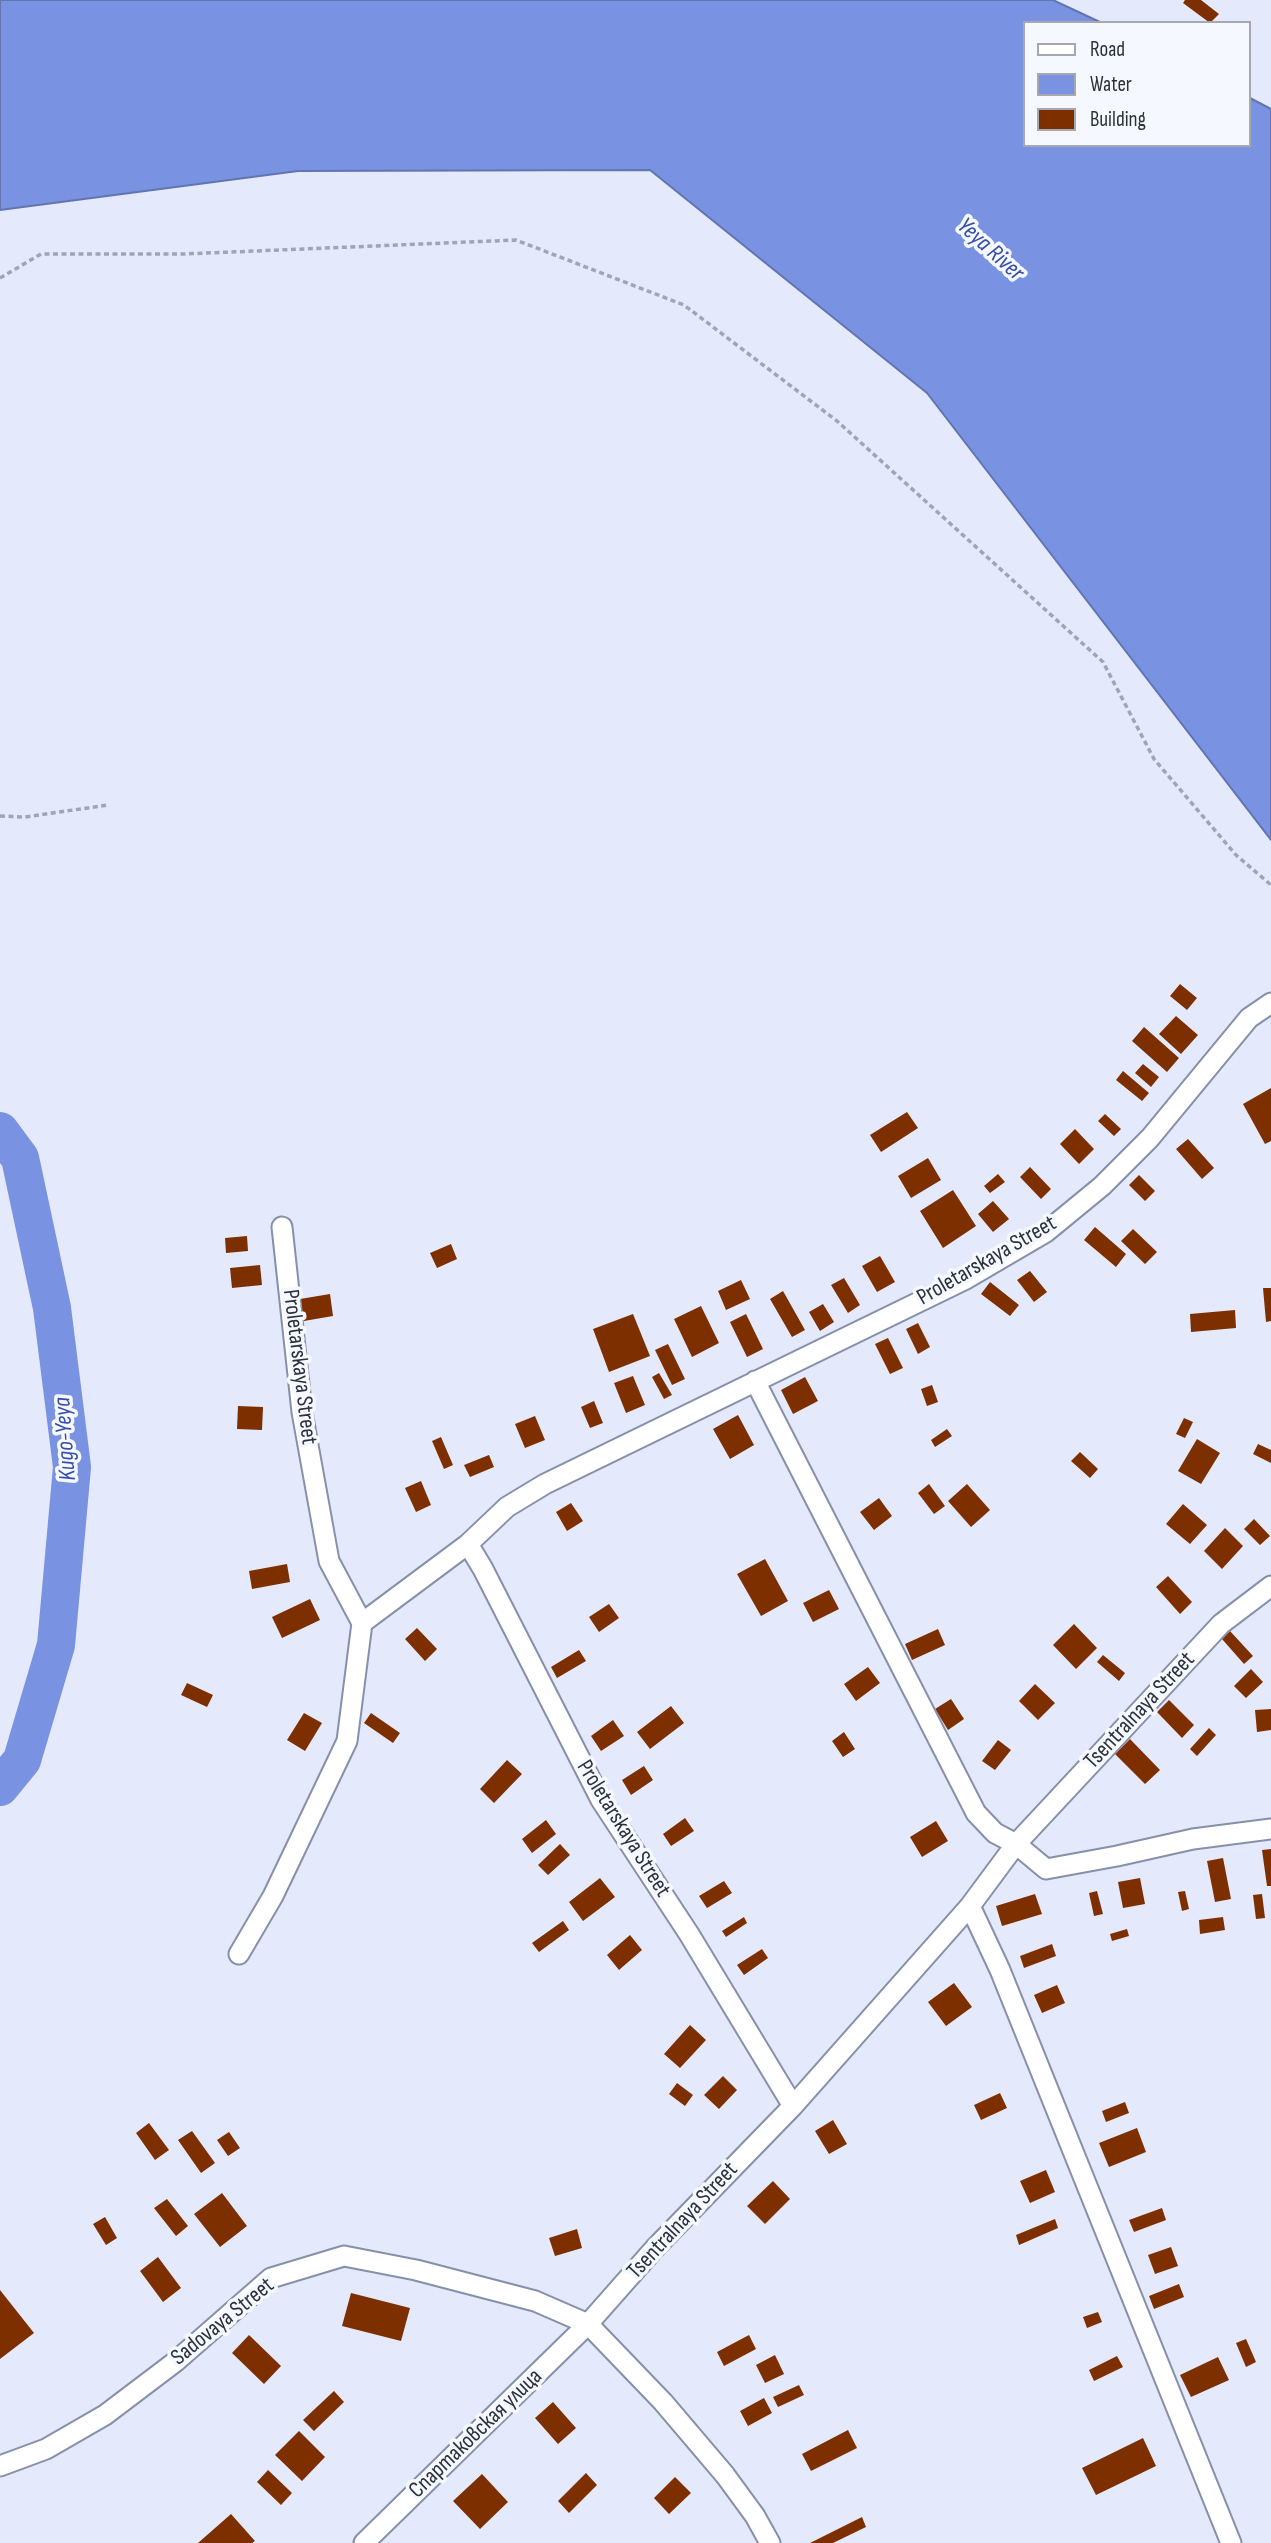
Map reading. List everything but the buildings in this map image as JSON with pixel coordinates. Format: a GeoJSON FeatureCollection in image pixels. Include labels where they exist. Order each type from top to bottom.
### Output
{"type":"FeatureCollection","features":[{"type":"Feature","properties":{"kind":"street","name":"Proletarskaya Street"},"geometry":{"type":"LineString","coordinates":[[282,1227],[302,1412],[329,1562],[362,1623],[468,1544],[507,1507],[545,1484],[964,1280],[1046,1232],[1102,1185],[1150,1138],[1249,1018],[1271,1003]]}},
{"type":"Feature","properties":{"kind":"street"},"geometry":{"type":"LineString","coordinates":[[755,1381],[976,1813],[995,1833],[1016,1844],[1046,1869],[1193,1839],[1271,1829]]}},
{"type":"Feature","properties":{"kind":"street","name":"Proletarskaya Street"},"geometry":{"type":"LineString","coordinates":[[468,1544],[601,1800],[689,1934],[793,2106]]}},
{"type":"Feature","properties":{"kind":"street","name":"Tsentralnaya Street"},"geometry":{"type":"LineString","coordinates":[[588,2325],[655,2248],[793,2106],[970,1906],[1016,1844],[1221,1624],[1271,1586]]}},
{"type":"Feature","properties":{"kind":"street"},"geometry":{"type":"LineString","coordinates":[[239,1954],[273,1896],[347,1741],[362,1623]]}},
{"type":"Feature","properties":{"kind":"street"},"geometry":{"type":"LineString","coordinates":[[970,1906],[1000,1970],[1231,2543]]}},
{"type":"Feature","properties":{"kind":"street","name":"Sadovaya Street"},"geometry":{"type":"LineString","coordinates":[[0,2466],[46,2449],[106,2415],[175,2362],[271,2278],[344,2256],[416,2270],[535,2301],[588,2325]]}},
{"type":"Feature","properties":{"kind":"street"},"geometry":{"type":"LineString","coordinates":[[588,2325],[663,2402],[708,2454],[755,2516],[770,2543]]}},
{"type":"Feature","properties":{"kind":"street","name":"Спартаковская улица"},"geometry":{"type":"LineString","coordinates":[[364,2543],[588,2325]]}},
{"type":"Feature","properties":{"kind":"path"},"geometry":{"type":"LineString","coordinates":[[0,278],[41,254],[184,254],[516,240],[684,305],[837,421],[1103,662],[1154,759],[1236,855],[1271,885]]}},
{"type":"Feature","properties":{"kind":"path"},"geometry":{"type":"LineString","coordinates":[[0,817],[25,817],[108,805]]}},
{"type":"Feature","properties":{"kind":"water","name":"Yeya River"},"geometry":{"type":"Polygon","coordinates":[[[0,0],[1053,0],[1098,21],[1023,21],[1023,147],[1250,147],[1250,98],[1271,109],[1271,840],[927,393],[650,170],[298,171],[0,210],[0,0]]]}},
{"type":"Feature","properties":{"kind":"waterway","name":"Kugo-Yeya"},"geometry":{"type":"LineString","coordinates":[[0,1131],[20,1158],[52,1308],[72,1467],[56,1645],[22,1760],[0,1787]]}}]}
